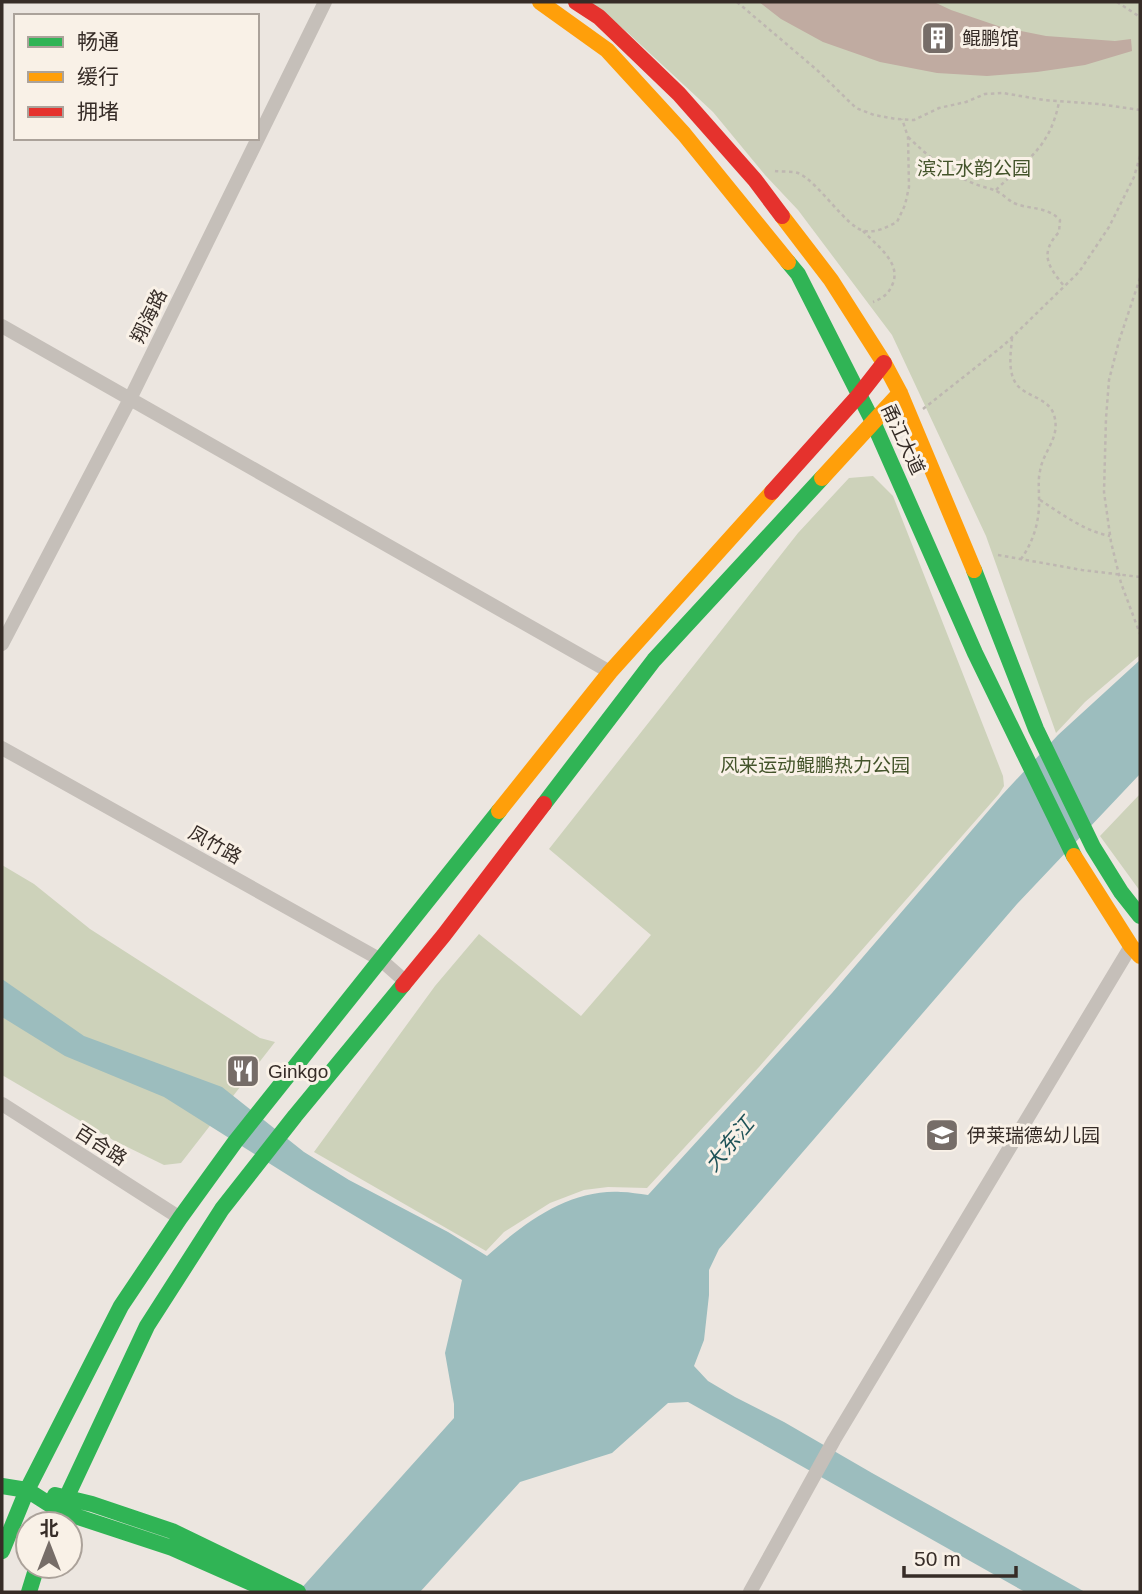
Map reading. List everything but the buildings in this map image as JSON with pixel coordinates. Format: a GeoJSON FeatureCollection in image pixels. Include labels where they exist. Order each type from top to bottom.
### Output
{"type":"FeatureCollection","features":[{"type":"Feature","properties":{"kind":"street","name":"翔海路"},"geometry":{"type":"LineString","coordinates":[[259,138],[326,2]]}},
{"type":"Feature","properties":{"kind":"street","name":"甬江大道"},"geometry":{"type":"LineString","coordinates":[[540,2],[607,50],[684,134],[798,274],[873,422],[1017,741],[1070,847],[1135,951]]}},
{"type":"Feature","properties":{"kind":"street","name":"甬江大道"},"geometry":{"type":"LineString","coordinates":[[576,2],[599,17],[679,94],[755,180],[831,281],[884,363],[911,418],[1036,729],[1093,846],[1121,892],[1140,916]]}},
{"type":"Feature","properties":{"kind":"street","name":"翔海路"},"geometry":{"type":"LineString","coordinates":[[2,644],[130,399],[258,140]]}},
{"type":"Feature","properties":{"kind":"street"},"geometry":{"type":"LineString","coordinates":[[2,326],[611,672]]}},
{"type":"Feature","properties":{"kind":"street"},"geometry":{"type":"LineString","coordinates":[[2,1551],[27,1490],[121,1306],[235,1142],[611,672],[859,395],[884,363]]}},
{"type":"Feature","properties":{"kind":"street"},"geometry":{"type":"LineString","coordinates":[[2,1486],[27,1490],[61,1510],[148,1326],[222,1209],[259,1160],[406,982],[654,660],[900,393]]}},
{"type":"Feature","properties":{"kind":"street","name":"凤竹路"},"geometry":{"type":"LineString","coordinates":[[2,748],[381,960],[406,982]]}},
{"type":"Feature","properties":{"kind":"street"},"geometry":{"type":"LineString","coordinates":[[750,1592],[841,1428],[1135,951]]}},
{"type":"Feature","properties":{"kind":"street","name":"百合路"},"geometry":{"type":"LineString","coordinates":[[2,1104],[180,1218]]}},
{"type":"Feature","properties":{"kind":"street"},"geometry":{"type":"LineString","coordinates":[[84,1518],[172,1548],[271,1588],[298,1592]]}},
{"type":"Feature","properties":{"kind":"path"},"geometry":{"type":"LineString","coordinates":[[737,2],[817,70],[856,108],[874,115],[914,120],[939,108],[966,102],[985,94],[1003,93],[1140,110]]}},
{"type":"Feature","properties":{"kind":"path"},"geometry":{"type":"LineString","coordinates":[[1117,2],[1140,17]]}},
{"type":"Feature","properties":{"kind":"path"},"geometry":{"type":"LineString","coordinates":[[996,190],[1035,155],[1045,141],[1059,101]]}},
{"type":"Feature","properties":{"kind":"path"},"geometry":{"type":"LineString","coordinates":[[863,231],[880,230],[897,222],[905,205],[909,187],[908,137],[902,119]]}},
{"type":"Feature","properties":{"kind":"path"},"geometry":{"type":"LineString","coordinates":[[908,137],[933,161],[961,178],[996,190],[1014,204],[1048,211],[1060,220],[1059,232],[1051,241],[1048,254],[1049,267],[1064,286]]}},
{"type":"Feature","properties":{"kind":"path"},"geometry":{"type":"LineString","coordinates":[[911,418],[1012,338],[1079,272],[1109,227],[1134,177],[1140,156]]}},
{"type":"Feature","properties":{"kind":"path"},"geometry":{"type":"LineString","coordinates":[[775,171],[797,173],[814,185],[851,223],[863,231],[894,265],[895,278],[890,291],[873,302]]}},
{"type":"Feature","properties":{"kind":"path"},"geometry":{"type":"LineString","coordinates":[[1140,278],[1109,380],[1104,492],[1119,575],[1140,633]]}},
{"type":"Feature","properties":{"kind":"path"},"geometry":{"type":"LineString","coordinates":[[1012,338],[1010,367],[1017,385],[1044,402],[1054,412],[1056,424],[1054,439],[1040,467],[1040,500],[1033,538],[1021,559]]}},
{"type":"Feature","properties":{"kind":"path"},"geometry":{"type":"LineString","coordinates":[[1040,500],[1078,524],[1110,536]]}},
{"type":"Feature","properties":{"kind":"path"},"geometry":{"type":"LineString","coordinates":[[998,555],[1140,577]]}},
{"type":"Feature","properties":{"kind":"green space","name":"滨江水韵公园"},"geometry":{"type":"Polygon","coordinates":[[[589,2],[1140,2],[1140,655],[1085,702],[1056,733],[986,536],[892,335],[798,210],[713,112],[627,32],[589,2]]]}},
{"type":"Feature","properties":{"kind":"green space","name":"风来运动鲲鹏热力公园"},"geometry":{"type":"Polygon","coordinates":[[[873,476],[893,496],[1003,776],[1004,786],[999,794],[759,1067],[647,1188],[608,1187],[584,1190],[550,1203],[504,1232],[486,1251],[314,1152],[435,986],[479,934],[581,1016],[651,935],[549,849],[798,533],[849,478],[873,476]]]}},
{"type":"Feature","properties":{"kind":"green space"},"geometry":{"type":"Polygon","coordinates":[[[1140,794],[1140,891],[1100,836],[1140,794]]]}},
{"type":"Feature","properties":{"kind":"green space"},"geometry":{"type":"Polygon","coordinates":[[[2,865],[34,884],[90,929],[260,1038],[275,1042],[181,1163],[164,1165],[113,1140],[2,1075],[2,865]]]}},
{"type":"Feature","properties":{"kind":"water","name":"大东江"},"geometry":{"type":"Polygon","coordinates":[[[1140,660],[1140,774],[1017,904],[719,1249],[709,1270],[704,1340],[694,1366],[708,1381],[735,1397],[1085,1592],[1025,1592],[688,1402],[668,1403],[612,1453],[520,1482],[420,1592],[298,1592],[454,1418],[445,1353],[462,1280],[164,1097],[65,1056],[2,1017],[2,979],[84,1036],[222,1087],[304,1152],[349,1180],[448,1232],[487,1256],[532,1220],[566,1202],[602,1193],[648,1195],[832,993],[1002,795],[1058,735],[1140,660]]]}},
{"type":"Feature","properties":{"kind":"traffic: fast"},"geometry":{"type":"LineString","coordinates":[[788,262],[798,274],[873,422],[975,653],[1074,856]]}},
{"type":"Feature","properties":{"kind":"traffic: fast"},"geometry":{"type":"LineString","coordinates":[[544,804],[654,660],[822,478]]}},
{"type":"Feature","properties":{"kind":"traffic: fast"},"geometry":{"type":"LineString","coordinates":[[974,570],[1036,729],[1093,847],[1121,892],[1140,916]]}},
{"type":"Feature","properties":{"kind":"traffic: fast"},"geometry":{"type":"LineString","coordinates":[[2,1551],[27,1490],[121,1306],[180,1218],[235,1142],[499,811]]}},
{"type":"Feature","properties":{"kind":"traffic: fast"},"geometry":{"type":"LineString","coordinates":[[61,1510],[147,1326],[222,1209],[403,985]]}},
{"type":"Feature","properties":{"kind":"traffic: fast"},"geometry":{"type":"LineString","coordinates":[[2,1486],[27,1490],[60,1511],[172,1548],[272,1592]]}},
{"type":"Feature","properties":{"kind":"traffic: fast"},"geometry":{"type":"LineString","coordinates":[[55,1495],[92,1504],[172,1531],[298,1592]]}},
{"type":"Feature","properties":{"kind":"traffic: fast"},"geometry":{"type":"LineString","coordinates":[[29,1592],[33,1580]]}},
{"type":"Feature","properties":{"kind":"traffic: slow"},"geometry":{"type":"LineString","coordinates":[[540,2],[607,50],[684,134],[788,262]]}},
{"type":"Feature","properties":{"kind":"traffic: slow"},"geometry":{"type":"LineString","coordinates":[[782,216],[831,280],[884,363],[900,393],[974,570]]}},
{"type":"Feature","properties":{"kind":"traffic: slow"},"geometry":{"type":"LineString","coordinates":[[822,478],[900,393]]}},
{"type":"Feature","properties":{"kind":"traffic: slow"},"geometry":{"type":"LineString","coordinates":[[499,811],[610,672],[772,492]]}},
{"type":"Feature","properties":{"kind":"traffic: slow"},"geometry":{"type":"LineString","coordinates":[[1074,856],[1140,956]]}},
{"type":"Feature","properties":{"kind":"traffic: jam"},"geometry":{"type":"LineString","coordinates":[[576,2],[599,17],[679,94],[755,180],[782,216]]}},
{"type":"Feature","properties":{"kind":"traffic: jam"},"geometry":{"type":"LineString","coordinates":[[772,492],[859,395],[884,363]]}},
{"type":"Feature","properties":{"kind":"traffic: jam"},"geometry":{"type":"LineString","coordinates":[[403,985],[544,804]]}},
{"type":"Feature","properties":{"kind":"place","name":"鲲鹏馆"},"geometry":{"type":"Point","coordinates":[938,38]}},
{"type":"Feature","properties":{"kind":"place","name":"Ginkgo"},"geometry":{"type":"Point","coordinates":[243,1071]}},
{"type":"Feature","properties":{"kind":"place","name":"伊莱瑞德幼儿园"},"geometry":{"type":"Point","coordinates":[942,1135]}}]}
